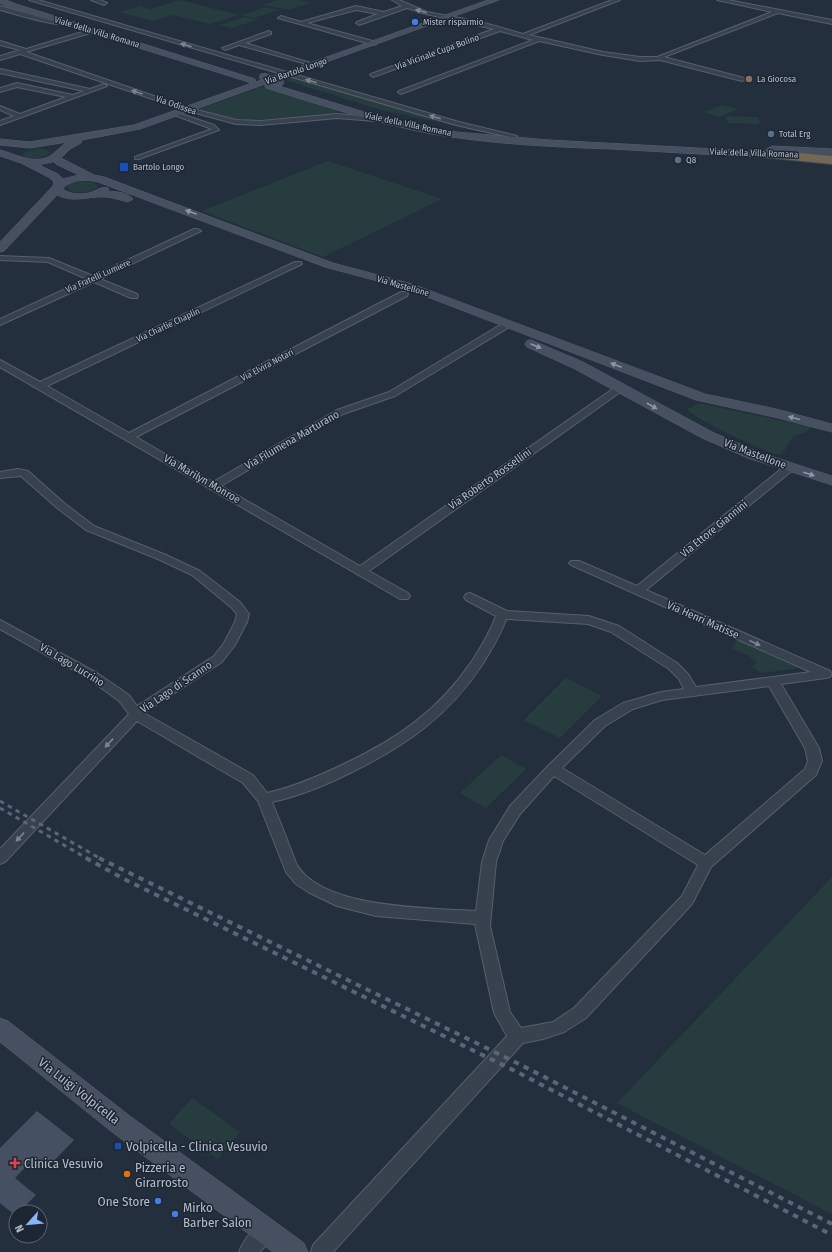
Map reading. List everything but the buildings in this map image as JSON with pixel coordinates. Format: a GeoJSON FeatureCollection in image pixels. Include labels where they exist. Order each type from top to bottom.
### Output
{"type":"FeatureCollection","features":[{"type":"Feature","properties":{"kind":"highway"},"geometry":{"type":"LineString","coordinates":[[767,154],[832,160]]}},
{"type":"Feature","properties":{"kind":"street","name":"Viale della Villa Romana"},"geometry":{"type":"LineString","coordinates":[[16,0],[398,118],[458,129],[514,136],[832,152]]}},
{"type":"Feature","properties":{"kind":"street","name":"Viale della Villa Romana"},"geometry":{"type":"LineString","coordinates":[[32,0],[458,124],[514,136]]}},
{"type":"Feature","properties":{"kind":"street"},"geometry":{"type":"LineString","coordinates":[[94,0],[104,3]]}},
{"type":"Feature","properties":{"kind":"street","name":"Via Vicinale Cupa Bolino"},"geometry":{"type":"LineString","coordinates":[[395,0],[407,6],[448,17],[594,53],[643,59],[660,58],[742,79]]}},
{"type":"Feature","properties":{"kind":"street","name":"Via Bartolo Longo"},"geometry":{"type":"LineString","coordinates":[[30,146],[128,130],[495,0]]}},
{"type":"Feature","properties":{"kind":"street"},"geometry":{"type":"LineString","coordinates":[[524,35],[617,0]]}},
{"type":"Feature","properties":{"kind":"street"},"geometry":{"type":"LineString","coordinates":[[720,0],[832,22]]}},
{"type":"Feature","properties":{"kind":"street","name":"Viale della Villa Romana"},"geometry":{"type":"LineString","coordinates":[[1,3],[269,86],[340,112],[431,130],[514,141],[832,157]]}},
{"type":"Feature","properties":{"kind":"street"},"geometry":{"type":"LineString","coordinates":[[359,23],[407,6]]}},
{"type":"Feature","properties":{"kind":"street"},"geometry":{"type":"LineString","coordinates":[[302,23],[356,8],[384,14]]}},
{"type":"Feature","properties":{"kind":"street"},"geometry":{"type":"LineString","coordinates":[[47,10],[84,16]]}},
{"type":"Feature","properties":{"kind":"street","name":"Via Vicinale Cupa Bolino"},"geometry":{"type":"LineString","coordinates":[[660,58],[779,11]]}},
{"type":"Feature","properties":{"kind":"street"},"geometry":{"type":"LineString","coordinates":[[280,18],[374,43]]}},
{"type":"Feature","properties":{"kind":"street","name":"Via Vicinale Cupa Bolino"},"geometry":{"type":"LineString","coordinates":[[373,75],[500,29]]}},
{"type":"Feature","properties":{"kind":"street"},"geometry":{"type":"LineString","coordinates":[[0,58],[92,30]]}},
{"type":"Feature","properties":{"kind":"street"},"geometry":{"type":"LineString","coordinates":[[225,48],[269,33]]}},
{"type":"Feature","properties":{"kind":"street"},"geometry":{"type":"LineString","coordinates":[[409,91],[542,40]]}},
{"type":"Feature","properties":{"kind":"street"},"geometry":{"type":"LineString","coordinates":[[401,92],[542,40]]}},
{"type":"Feature","properties":{"kind":"street","name":"Via Odissea"},"geometry":{"type":"LineString","coordinates":[[0,43],[187,109],[217,118],[250,123],[340,112]]}},
{"type":"Feature","properties":{"kind":"street"},"geometry":{"type":"LineString","coordinates":[[239,43],[312,65]]}},
{"type":"Feature","properties":{"kind":"street"},"geometry":{"type":"LineString","coordinates":[[0,71],[91,91]]}},
{"type":"Feature","properties":{"kind":"street"},"geometry":{"type":"LineString","coordinates":[[0,79],[15,75]]}},
{"type":"Feature","properties":{"kind":"street"},"geometry":{"type":"LineString","coordinates":[[0,90],[17,85],[73,97]]}},
{"type":"Feature","properties":{"kind":"street"},"geometry":{"type":"LineString","coordinates":[[0,123],[104,86]]}},
{"type":"Feature","properties":{"kind":"street"},"geometry":{"type":"LineString","coordinates":[[0,108],[21,116]]}},
{"type":"Feature","properties":{"kind":"street"},"geometry":{"type":"LineString","coordinates":[[137,158],[216,130],[212,126],[174,114]]}},
{"type":"Feature","properties":{"kind":"street","name":"Via Bartolo Longo"},"geometry":{"type":"LineString","coordinates":[[24,162],[42,161],[73,143],[96,136]]}},
{"type":"Feature","properties":{"kind":"street"},"geometry":{"type":"LineString","coordinates":[[0,142],[30,146]]}},
{"type":"Feature","properties":{"kind":"street"},"geometry":{"type":"LineString","coordinates":[[14,158],[12,156],[13,152],[22,147],[48,145],[57,148],[58,153],[56,158],[58,162],[107,183],[108,186],[101,192],[94,194]]}},
{"type":"Feature","properties":{"kind":"street"},"geometry":{"type":"LineString","coordinates":[[0,153],[54,176],[59,181],[59,192],[63,194],[81,196]]}},
{"type":"Feature","properties":{"kind":"street"},"geometry":{"type":"LineString","coordinates":[[0,249],[64,182],[76,178],[100,179]]}},
{"type":"Feature","properties":{"kind":"street","name":"Via Mastellone"},"geometry":{"type":"LineString","coordinates":[[100,179],[309,257],[371,277],[408,286],[504,327],[578,365],[680,422],[753,455],[832,482]]}},
{"type":"Feature","properties":{"kind":"street","name":"Via Mastellone"},"geometry":{"type":"LineString","coordinates":[[81,196],[94,194],[118,195],[298,264],[404,294],[504,327],[701,397],[776,413],[832,428]]}},
{"type":"Feature","properties":{"kind":"street"},"geometry":{"type":"LineString","coordinates":[[37,209],[81,196]]}},
{"type":"Feature","properties":{"kind":"street","name":"Via Fratelli Lumiere"},"geometry":{"type":"LineString","coordinates":[[0,322],[197,231]]}},
{"type":"Feature","properties":{"kind":"street"},"geometry":{"type":"LineString","coordinates":[[0,258],[49,260],[134,296]]}},
{"type":"Feature","properties":{"kind":"street","name":"Via Charlie Chaplin"},"geometry":{"type":"LineString","coordinates":[[39,386],[298,264]]}},
{"type":"Feature","properties":{"kind":"street","name":"Via Elvira Notari"},"geometry":{"type":"LineString","coordinates":[[129,437],[404,294]]}},
{"type":"Feature","properties":{"kind":"street","name":"Via Filumena Marturano"},"geometry":{"type":"LineString","coordinates":[[213,486],[340,412],[392,394],[504,327]]}},
{"type":"Feature","properties":{"kind":"street","name":"Via Marilyn Monroe"},"geometry":{"type":"LineString","coordinates":[[0,363],[404,596]]}},
{"type":"Feature","properties":{"kind":"street","name":"Via Roberto Rossellini"},"geometry":{"type":"LineString","coordinates":[[361,571],[620,388]]}},
{"type":"Feature","properties":{"kind":"street","name":"Via Mastellone"},"geometry":{"type":"LineString","coordinates":[[680,422],[674,410],[676,404],[683,400],[701,397]]}},
{"type":"Feature","properties":{"kind":"street","name":"Via Ettore Giannini"},"geometry":{"type":"LineString","coordinates":[[638,591],[790,468]]}},
{"type":"Feature","properties":{"kind":"street","name":"Via Lago di Scanno"},"geometry":{"type":"LineString","coordinates":[[0,475],[18,472],[24,473],[60,505],[90,528],[162,557],[196,573],[240,610],[242,614],[241,622],[226,650],[218,659],[143,707],[0,858]]}},
{"type":"Feature","properties":{"kind":"street","name":"Via Henri Matisse"},"geometry":{"type":"LineString","coordinates":[[575,563],[829,675]]}},
{"type":"Feature","properties":{"kind":"street"},"geometry":{"type":"LineString","coordinates":[[470,597],[490,609],[502,614],[519,617],[589,620],[615,628],[673,666],[684,677],[692,692]]}},
{"type":"Feature","properties":{"kind":"street"},"geometry":{"type":"LineString","coordinates":[[264,800],[301,789],[376,756],[398,743],[418,728],[435,714],[461,686],[493,637],[502,614]]}},
{"type":"Feature","properties":{"kind":"street","name":"Via Lago Lucrino"},"geometry":{"type":"LineString","coordinates":[[0,624],[93,676],[124,698],[136,714],[158,729],[239,773],[255,786],[264,800],[291,868],[300,880],[326,896],[342,902],[376,910],[482,918]]}},
{"type":"Feature","properties":{"kind":"street"},"geometry":{"type":"LineString","coordinates":[[518,1036],[511,1029],[502,1013],[483,934],[482,918],[489,862],[496,840],[515,810],[553,769],[600,723],[619,710],[649,699],[772,680],[829,675]]}},
{"type":"Feature","properties":{"kind":"street"},"geometry":{"type":"LineString","coordinates":[[320,1252],[518,1036],[543,1032],[558,1027],[580,1013],[688,900],[706,863],[806,778],[814,767],[815,761],[812,748],[772,680]]}},
{"type":"Feature","properties":{"kind":"street"},"geometry":{"type":"LineString","coordinates":[[553,769],[706,863]]}},
{"type":"Feature","properties":{"kind":"street","name":"Via Luigi Volpicella"},"geometry":{"type":"LineString","coordinates":[[0,1028],[121,1124],[295,1252]]}},
{"type":"Feature","properties":{"kind":"street"},"geometry":{"type":"LineString","coordinates":[[248,1252],[265,1231]]}},
{"type":"Feature","properties":{"kind":"green space"},"geometry":{"type":"Polygon","coordinates":[[[180,0],[239,15],[210,24],[173,15],[153,21],[120,12],[140,6],[150,9],[180,0]]]}},
{"type":"Feature","properties":{"kind":"green space"},"geometry":{"type":"Polygon","coordinates":[[[277,0],[299,0],[311,3],[289,10],[263,5],[277,0]]]}},
{"type":"Feature","properties":{"kind":"green space"},"geometry":{"type":"Polygon","coordinates":[[[266,7],[279,10],[254,18],[242,15],[266,7]]]}},
{"type":"Feature","properties":{"kind":"green space"},"geometry":{"type":"Polygon","coordinates":[[[244,17],[256,20],[232,28],[220,25],[244,17]]]}},
{"type":"Feature","properties":{"kind":"green space"},"geometry":{"type":"Polygon","coordinates":[[[290,77],[457,126],[381,110],[282,79],[290,77]]]}},
{"type":"Feature","properties":{"kind":"green space"},"geometry":{"type":"Polygon","coordinates":[[[262,87],[336,110],[338,112],[329,115],[251,120],[229,118],[198,109],[262,87]]]}},
{"type":"Feature","properties":{"kind":"green space"},"geometry":{"type":"Polygon","coordinates":[[[722,105],[738,109],[720,117],[704,112],[722,105]]]}},
{"type":"Feature","properties":{"kind":"green space"},"geometry":{"type":"Polygon","coordinates":[[[726,116],[758,117],[760,124],[728,123],[726,116]]]}},
{"type":"Feature","properties":{"kind":"green space"},"geometry":{"type":"Polygon","coordinates":[[[40,148],[48,150],[50,153],[44,157],[37,158],[30,158],[23,155],[24,152],[40,148]]]}},
{"type":"Feature","properties":{"kind":"green space"},"geometry":{"type":"Polygon","coordinates":[[[328,161],[442,199],[323,257],[202,211],[328,161]]]}},
{"type":"Feature","properties":{"kind":"green space"},"geometry":{"type":"Polygon","coordinates":[[[81,181],[93,182],[98,186],[91,191],[83,193],[70,191],[67,189],[70,184],[81,181]]]}},
{"type":"Feature","properties":{"kind":"green space"},"geometry":{"type":"Polygon","coordinates":[[[698,404],[811,427],[806,432],[794,436],[782,454],[774,454],[713,426],[692,414],[687,409],[698,404]]]}},
{"type":"Feature","properties":{"kind":"green space"},"geometry":{"type":"Polygon","coordinates":[[[737,640],[801,668],[761,673],[751,666],[757,663],[749,656],[732,648],[737,640]]]}},
{"type":"Feature","properties":{"kind":"green space"},"geometry":{"type":"Polygon","coordinates":[[[566,678],[602,696],[560,738],[524,720],[566,678]]]}},
{"type":"Feature","properties":{"kind":"green space"},"geometry":{"type":"Polygon","coordinates":[[[501,755],[526,769],[486,808],[460,793],[501,755]]]}},
{"type":"Feature","properties":{"kind":"green space"},"geometry":{"type":"Polygon","coordinates":[[[832,877],[832,1214],[617,1103],[832,877]]]}},
{"type":"Feature","properties":{"kind":"green space"},"geometry":{"type":"Polygon","coordinates":[[[192,1098],[240,1132],[218,1159],[169,1124],[192,1098]]]}},
{"type":"Feature","properties":{"kind":"railway"},"geometry":{"type":"LineString","coordinates":[[0,801],[101,859]]}},
{"type":"Feature","properties":{"kind":"railway"},"geometry":{"type":"LineString","coordinates":[[0,808],[88,859]]}},
{"type":"Feature","properties":{"kind":"railway"},"geometry":{"type":"LineString","coordinates":[[86,858],[124,879],[513,1070],[832,1235]]}},
{"type":"Feature","properties":{"kind":"railway"},"geometry":{"type":"LineString","coordinates":[[101,859],[517,1063],[832,1224]]}},
{"type":"Feature","properties":{"kind":"place","name":"Mister risparmio"},"geometry":{"type":"Point","coordinates":[415,22]}},
{"type":"Feature","properties":{"kind":"place","name":"La Giocosa"},"geometry":{"type":"Point","coordinates":[749,79]}},
{"type":"Feature","properties":{"kind":"place","name":"Total Erg"},"geometry":{"type":"Point","coordinates":[771,134]}},
{"type":"Feature","properties":{"kind":"place","name":"Q8"},"geometry":{"type":"Point","coordinates":[678,160]}},
{"type":"Feature","properties":{"kind":"place","name":"Bartolo Longo"},"geometry":{"type":"Point","coordinates":[124,167]}},
{"type":"Feature","properties":{"kind":"place","name":"Volpicella - Clinica Vesuvio"},"geometry":{"type":"Point","coordinates":[118,1146]}},
{"type":"Feature","properties":{"kind":"place","name":"Clinica Vesuvio"},"geometry":{"type":"Point","coordinates":[15,1163]}},
{"type":"Feature","properties":{"kind":"place","name":"Pizzeria e Girarrosto"},"geometry":{"type":"Point","coordinates":[127,1174]}},
{"type":"Feature","properties":{"kind":"place","name":"One Store"},"geometry":{"type":"Point","coordinates":[158,1201]}},
{"type":"Feature","properties":{"kind":"place","name":"Mirko Barber Salon"},"geometry":{"type":"Point","coordinates":[175,1214]}}]}
